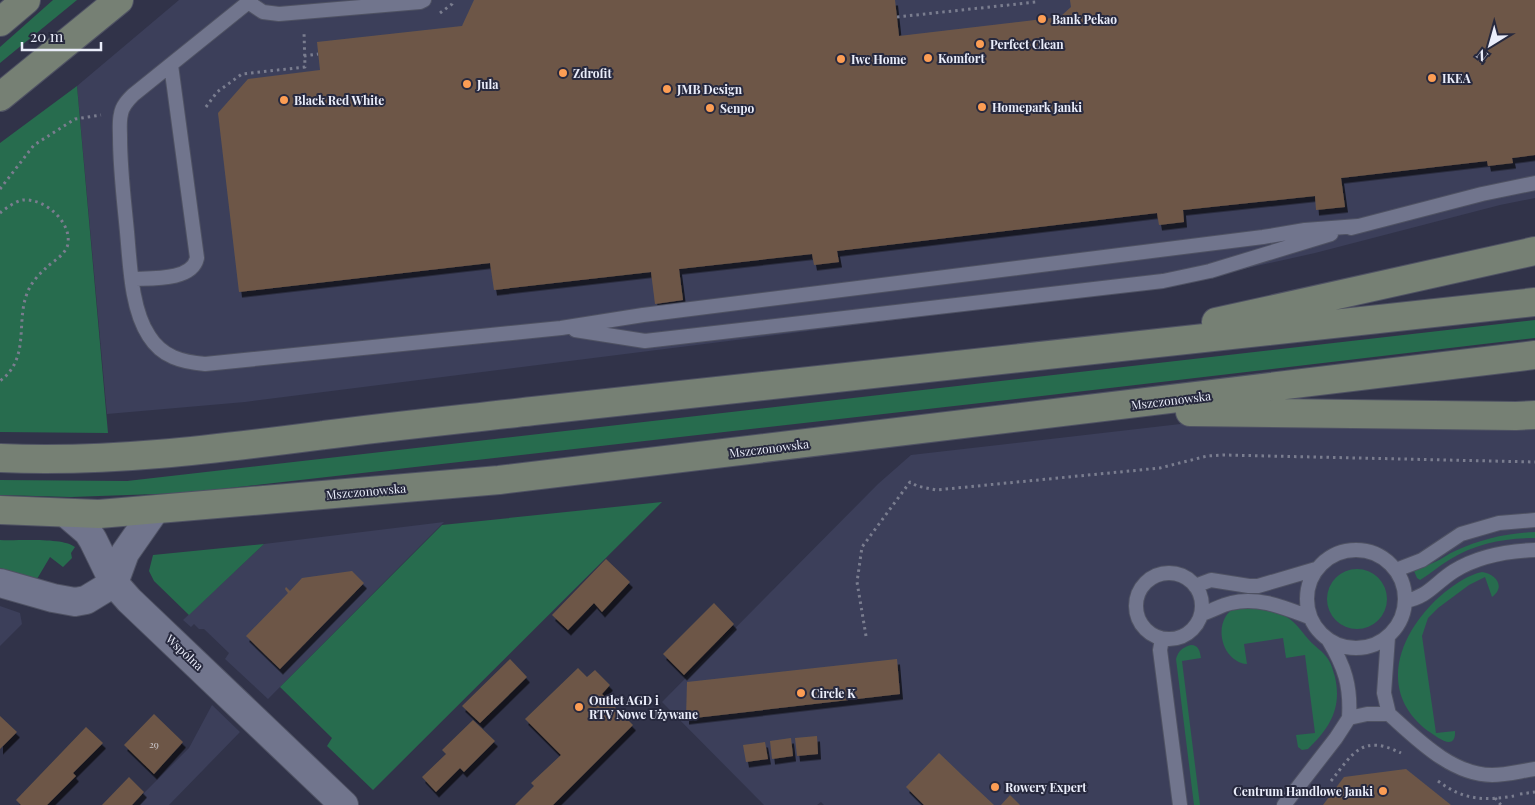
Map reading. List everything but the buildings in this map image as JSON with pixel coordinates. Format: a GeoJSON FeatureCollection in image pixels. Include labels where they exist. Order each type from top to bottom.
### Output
{"type":"FeatureCollection","features":[{"type":"Feature","properties":{"kind":"main road"},"geometry":{"type":"LineString","coordinates":[[0,22],[26,0]]}},
{"type":"Feature","properties":{"kind":"main road"},"geometry":{"type":"LineString","coordinates":[[0,97],[119,0]]}},
{"type":"Feature","properties":{"kind":"main road"},"geometry":{"type":"LineString","coordinates":[[1065,355],[1535,251]]}},
{"type":"Feature","properties":{"kind":"main road"},"geometry":{"type":"LineString","coordinates":[[0,458],[94,458],[158,455],[504,414],[1065,355],[1535,302]]}},
{"type":"Feature","properties":{"kind":"main road","name":"Mszczonowska"},"geometry":{"type":"LineString","coordinates":[[0,510],[99,514],[500,480],[1084,411],[1535,355]]}},
{"type":"Feature","properties":{"kind":"main road"},"geometry":{"type":"LineString","coordinates":[[1084,411],[1535,415]]}},
{"type":"Feature","properties":{"kind":"street"},"geometry":{"type":"LineString","coordinates":[[0,583],[53,598],[75,602],[86,600],[114,583],[125,553],[155,510]]}},
{"type":"Feature","properties":{"kind":"street","name":"Wspólna"},"geometry":{"type":"LineString","coordinates":[[67,514],[88,532],[114,583],[129,600],[344,805]]}},
{"type":"Feature","properties":{"kind":"lane"},"geometry":{"type":"LineString","coordinates":[[424,0],[420,2],[279,14],[256,9],[249,1],[133,95],[125,104],[120,114],[120,166],[132,279],[142,325],[150,338],[171,357],[186,362],[205,364],[561,328],[653,314],[1263,238],[1305,230],[1358,226]]}},
{"type":"Feature","properties":{"kind":"lane"},"geometry":{"type":"LineString","coordinates":[[132,279],[161,277],[188,272],[196,264],[197,258],[171,65]]}},
{"type":"Feature","properties":{"kind":"lane"},"geometry":{"type":"LineString","coordinates":[[561,328],[645,341],[1163,281],[1210,271],[1358,226],[1482,194],[1535,184]]}},
{"type":"Feature","properties":{"kind":"lane"},"geometry":{"type":"LineString","coordinates":[[1396,570],[1422,560],[1461,534],[1499,523],[1535,520]]}},
{"type":"Feature","properties":{"kind":"lane"},"geometry":{"type":"LineString","coordinates":[[1284,805],[1336,738],[1349,718],[1349,690],[1342,665],[1327,639],[1316,628],[1309,617],[1307,591],[1310,580],[1316,569],[1326,559],[1337,553],[1356,550],[1376,553],[1387,560],[1402,579],[1405,590],[1403,614],[1397,626],[1388,637],[1377,644],[1358,648],[1338,645],[1327,639]]}},
{"type":"Feature","properties":{"kind":"lane"},"geometry":{"type":"LineString","coordinates":[[1405,601],[1424,596],[1454,570],[1473,561],[1495,554],[1535,550]]}},
{"type":"Feature","properties":{"kind":"lane"},"geometry":{"type":"LineString","coordinates":[[1195,586],[1211,580],[1258,586],[1316,569]]}},
{"type":"Feature","properties":{"kind":"lane"},"geometry":{"type":"LineString","coordinates":[[1163,573],[1174,573],[1184,576],[1195,586],[1202,603],[1202,614],[1198,624],[1181,638],[1162,638],[1151,634],[1139,620],[1136,602],[1139,592],[1153,577],[1163,573]]}},
{"type":"Feature","properties":{"kind":"lane"},"geometry":{"type":"LineString","coordinates":[[1202,614],[1230,603],[1244,600],[1269,604],[1309,617]]}},
{"type":"Feature","properties":{"kind":"lane"},"geometry":{"type":"LineString","coordinates":[[1388,637],[1384,693],[1389,714],[1418,740],[1464,769],[1492,775],[1535,769]]}},
{"type":"Feature","properties":{"kind":"lane"},"geometry":{"type":"LineString","coordinates":[[1162,638],[1161,658],[1180,805]]}},
{"type":"Feature","properties":{"kind":"lane"},"geometry":{"type":"LineString","coordinates":[[1349,718],[1367,714],[1389,714]]}},
{"type":"Feature","properties":{"kind":"path"},"geometry":{"type":"LineString","coordinates":[[438,14],[452,4],[454,0]]}},
{"type":"Feature","properties":{"kind":"path"},"geometry":{"type":"LineString","coordinates":[[897,17],[1036,2],[1038,0]]}},
{"type":"Feature","properties":{"kind":"path"},"geometry":{"type":"LineString","coordinates":[[206,107],[217,92],[242,74],[305,66],[304,32],[314,31]]}},
{"type":"Feature","properties":{"kind":"path"},"geometry":{"type":"LineString","coordinates":[[304,56],[318,54]]}},
{"type":"Feature","properties":{"kind":"path"},"geometry":{"type":"LineString","coordinates":[[0,189],[34,145],[75,119],[104,115]]}},
{"type":"Feature","properties":{"kind":"path"},"geometry":{"type":"LineString","coordinates":[[0,213],[22,200],[38,202],[53,211],[65,226],[68,245],[65,252],[44,269],[29,288],[23,308],[20,350],[14,364],[0,381]]}},
{"type":"Feature","properties":{"kind":"path"},"geometry":{"type":"LineString","coordinates":[[866,636],[857,582],[862,547],[910,482],[917,486],[936,490],[1160,468],[1207,456],[1224,455],[1535,462]]}},
{"type":"Feature","properties":{"kind":"path"},"geometry":{"type":"LineString","coordinates":[[1331,782],[1358,749],[1366,746],[1380,745],[1402,754]]}},
{"type":"Feature","properties":{"kind":"path"},"geometry":{"type":"LineString","coordinates":[[1434,778],[1449,790],[1461,795],[1474,797],[1495,799],[1535,792]]}},
{"type":"Feature","properties":{"kind":"shaded area"},"geometry":{"type":"Polygon","coordinates":[[[179,0],[1535,0],[1535,198],[1500,205],[1315,253],[1212,276],[1118,292],[245,402],[107,414],[77,86],[179,0]]]}},
{"type":"Feature","properties":{"kind":"shaded area"},"geometry":{"type":"Polygon","coordinates":[[[1189,423],[1535,424],[1535,805],[824,805],[821,802],[817,805],[764,805],[662,702],[878,484],[911,455],[1189,423]]]}},
{"type":"Feature","properties":{"kind":"shaded area"},"geometry":{"type":"Polygon","coordinates":[[[444,522],[268,699],[225,659],[229,653],[204,629],[199,629],[194,624],[191,627],[183,620],[264,544],[444,522]]]}},
{"type":"Feature","properties":{"kind":"shaded area"},"geometry":{"type":"Polygon","coordinates":[[[0,606],[20,613],[22,624],[0,646],[0,606]]]}},
{"type":"Feature","properties":{"kind":"shaded area"},"geometry":{"type":"Polygon","coordinates":[[[212,705],[240,732],[169,805],[132,805],[189,748],[212,705]]]}},
{"type":"Feature","properties":{"kind":"green space"},"geometry":{"type":"Polygon","coordinates":[[[53,0],[77,0],[0,63],[0,47],[53,0]]]}},
{"type":"Feature","properties":{"kind":"green space"},"geometry":{"type":"Polygon","coordinates":[[[77,86],[108,433],[0,432],[0,143],[77,86]]]}},
{"type":"Feature","properties":{"kind":"green space"},"geometry":{"type":"Polygon","coordinates":[[[1535,320],[1535,338],[1016,399],[185,493],[71,497],[0,495],[0,480],[127,481],[1535,320]]]}},
{"type":"Feature","properties":{"kind":"green space"},"geometry":{"type":"Polygon","coordinates":[[[662,502],[373,790],[327,746],[332,738],[280,687],[442,525],[662,502]]]}},
{"type":"Feature","properties":{"kind":"green space"},"geometry":{"type":"Polygon","coordinates":[[[1535,532],[1535,538],[1502,540],[1470,549],[1449,560],[1420,580],[1414,571],[1452,552],[1484,540],[1504,535],[1535,532]]]}},
{"type":"Feature","properties":{"kind":"green space"},"geometry":{"type":"Polygon","coordinates":[[[0,540],[50,541],[69,544],[75,547],[71,553],[72,558],[63,567],[50,557],[37,579],[0,568],[0,540]]]}},
{"type":"Feature","properties":{"kind":"green space"},"geometry":{"type":"Polygon","coordinates":[[[264,544],[189,615],[154,581],[149,571],[153,555],[264,544]]]}},
{"type":"Feature","properties":{"kind":"green space"},"geometry":{"type":"Polygon","coordinates":[[[1357,569],[1374,574],[1382,582],[1387,599],[1382,616],[1374,624],[1357,629],[1340,624],[1332,616],[1327,599],[1332,582],[1340,574],[1357,569]]]}},
{"type":"Feature","properties":{"kind":"green space"},"geometry":{"type":"Polygon","coordinates":[[[1482,572],[1491,575],[1498,582],[1499,585],[1496,593],[1492,597],[1485,577],[1469,585],[1438,608],[1428,618],[1422,636],[1436,733],[1455,731],[1454,738],[1449,742],[1440,739],[1428,731],[1411,715],[1402,697],[1398,678],[1400,660],[1406,641],[1416,623],[1429,607],[1458,583],[1482,572]]]}},
{"type":"Feature","properties":{"kind":"green space"},"geometry":{"type":"Polygon","coordinates":[[[1243,606],[1272,611],[1286,616],[1294,622],[1328,659],[1337,688],[1335,708],[1328,725],[1308,749],[1302,750],[1298,747],[1296,735],[1315,733],[1305,655],[1286,658],[1283,638],[1244,644],[1247,664],[1233,658],[1224,646],[1222,638],[1223,623],[1230,612],[1243,606]]]}},
{"type":"Feature","properties":{"kind":"green space"},"geometry":{"type":"Polygon","coordinates":[[[1194,645],[1200,651],[1201,658],[1182,661],[1200,805],[1194,805],[1176,659],[1181,650],[1194,645]]]}},
{"type":"Feature","properties":{"kind":"place","name":"Bank Pekao"},"geometry":{"type":"Point","coordinates":[1042,19]}},
{"type":"Feature","properties":{"kind":"place","name":"Perfect Clean"},"geometry":{"type":"Point","coordinates":[980,44]}},
{"type":"Feature","properties":{"kind":"place","name":"Komfort"},"geometry":{"type":"Point","coordinates":[928,58]}},
{"type":"Feature","properties":{"kind":"place","name":"Iwc Home"},"geometry":{"type":"Point","coordinates":[841,59]}},
{"type":"Feature","properties":{"kind":"place","name":"Zdrofit"},"geometry":{"type":"Point","coordinates":[563,73]}},
{"type":"Feature","properties":{"kind":"place","name":"IKEA"},"geometry":{"type":"Point","coordinates":[1432,78]}},
{"type":"Feature","properties":{"kind":"place","name":"Jula"},"geometry":{"type":"Point","coordinates":[467,84]}},
{"type":"Feature","properties":{"kind":"place","name":"JMB Design"},"geometry":{"type":"Point","coordinates":[667,89]}},
{"type":"Feature","properties":{"kind":"place","name":"Black Red White"},"geometry":{"type":"Point","coordinates":[284,100]}},
{"type":"Feature","properties":{"kind":"place","name":"Homepark Janki"},"geometry":{"type":"Point","coordinates":[982,107]}},
{"type":"Feature","properties":{"kind":"place","name":"Senpo"},"geometry":{"type":"Point","coordinates":[710,108]}},
{"type":"Feature","properties":{"kind":"place","name":"Circle K"},"geometry":{"type":"Point","coordinates":[801,693]}},
{"type":"Feature","properties":{"kind":"place","name":"Outlet AGD i RTV Nowe Używane"},"geometry":{"type":"Point","coordinates":[579,707]}},
{"type":"Feature","properties":{"kind":"place","name":"Rowery Expert"},"geometry":{"type":"Point","coordinates":[995,787]}},
{"type":"Feature","properties":{"kind":"place","name":"Centrum Handlowe Janki"},"geometry":{"type":"Point","coordinates":[1383,791]}}]}
